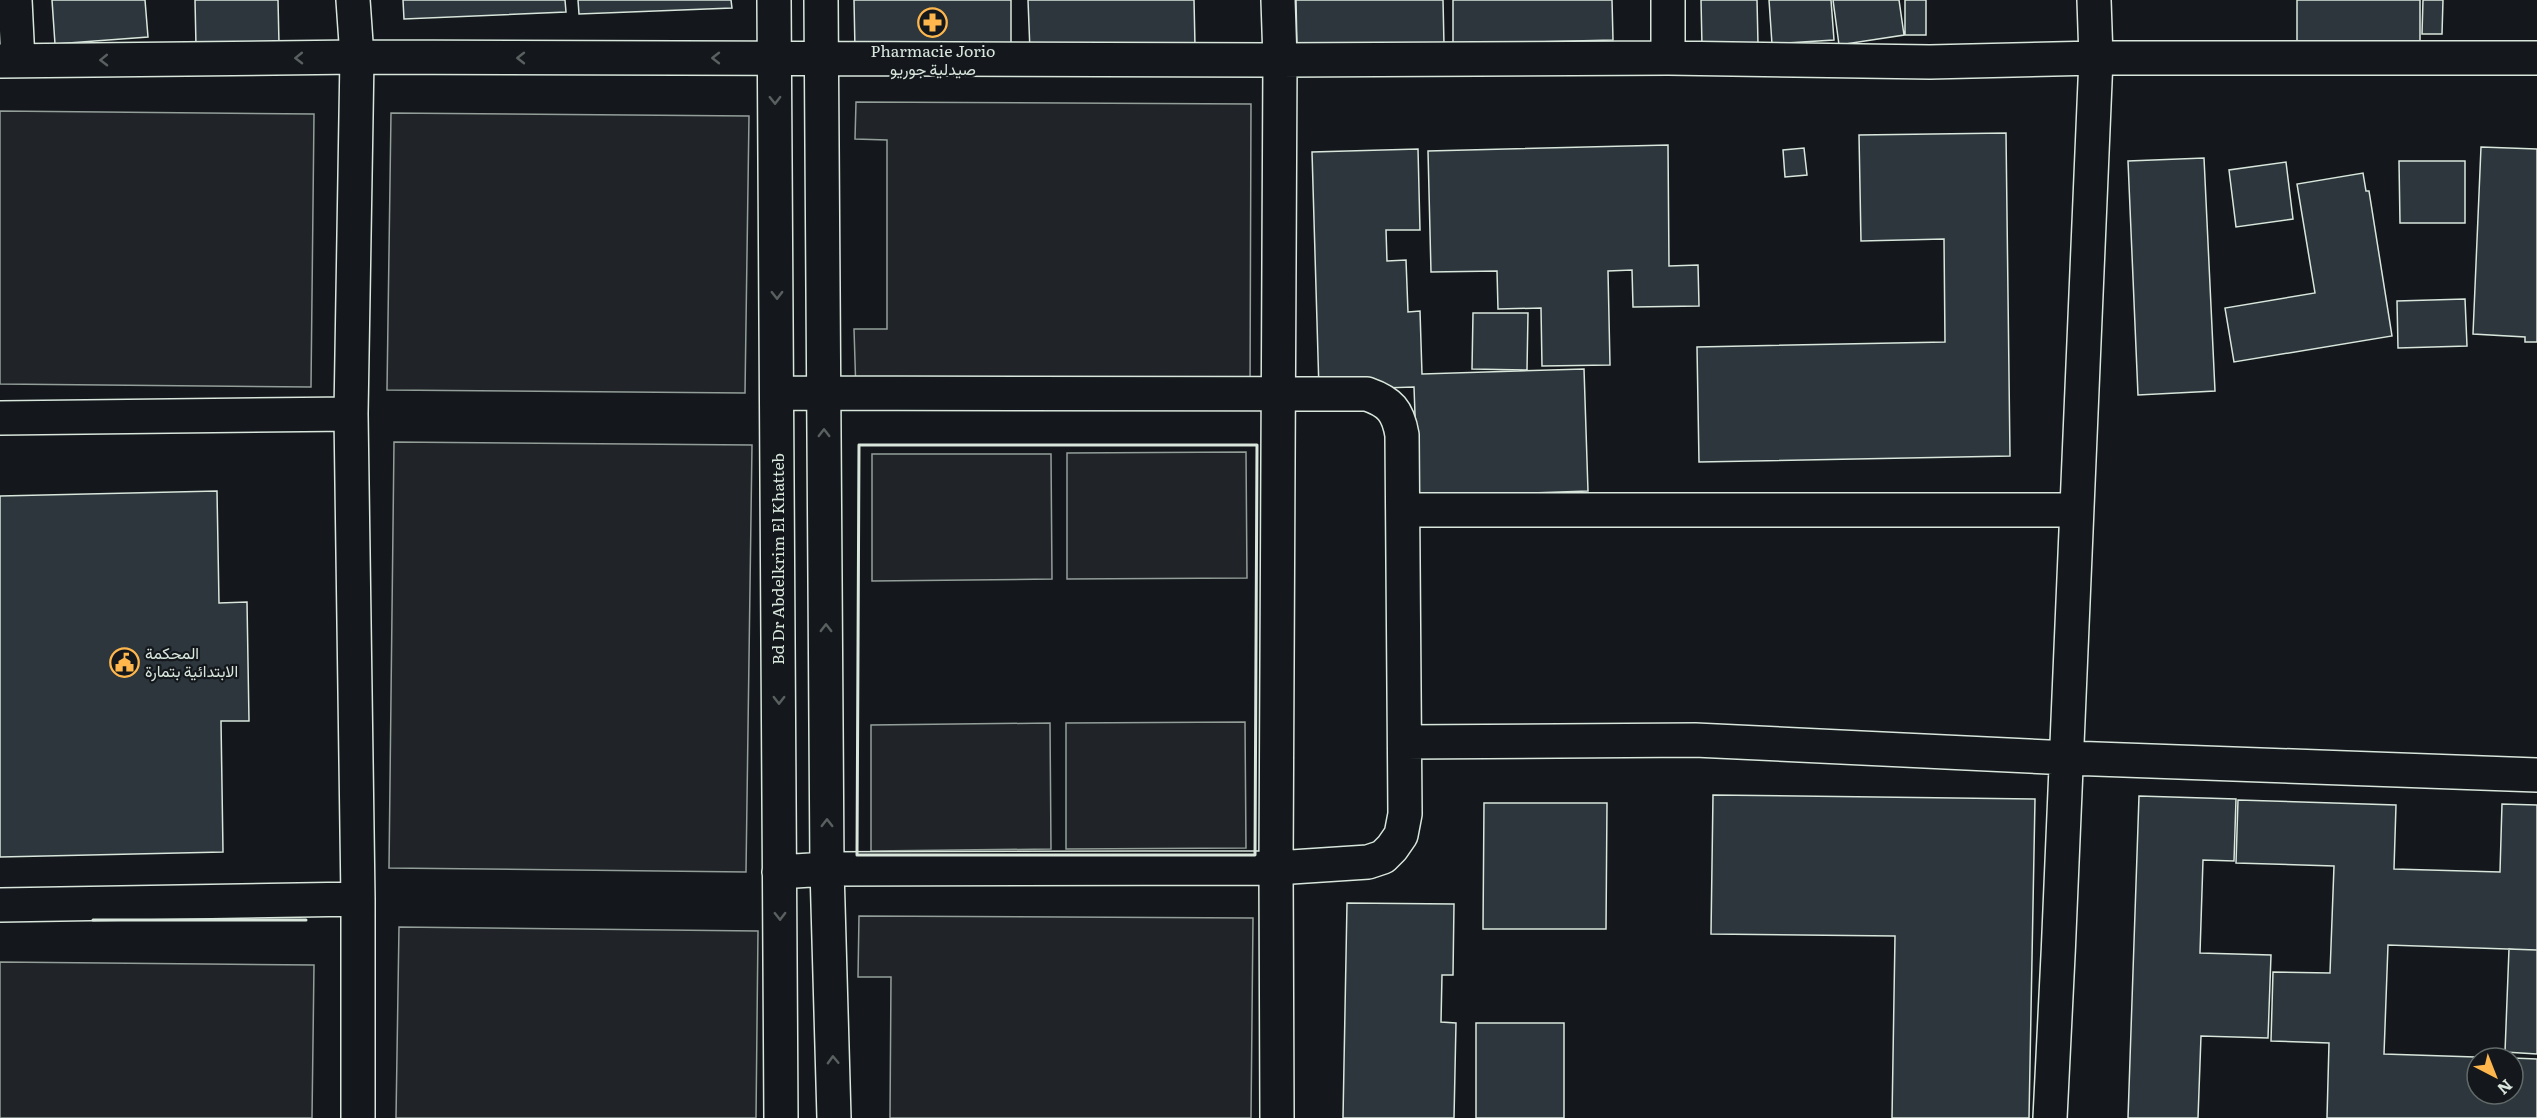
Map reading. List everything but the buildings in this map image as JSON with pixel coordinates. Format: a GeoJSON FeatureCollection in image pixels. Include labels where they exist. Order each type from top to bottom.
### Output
{"type":"FeatureCollection","features":[{"type":"Feature","properties":{"kind":"street"},"geometry":{"type":"LineString","coordinates":[[15,0],[9,61],[357,57],[1280,60],[1668,58],[1930,62],[2096,58],[2537,58]]}},
{"type":"Feature","properties":{"kind":"street"},"geometry":{"type":"LineString","coordinates":[[353,0],[357,57],[351,414],[358,899],[358,1118]]}},
{"type":"Feature","properties":{"kind":"street","name":"Bd Dr Abdelkrim El Khatteb"},"geometry":{"type":"LineString","coordinates":[[774,0],[782,1118]]}},
{"type":"Feature","properties":{"kind":"street"},"geometry":{"type":"LineString","coordinates":[[821,0],[827,869],[834,1118]]}},
{"type":"Feature","properties":{"kind":"street"},"geometry":{"type":"LineString","coordinates":[[1277,1118],[1280,60],[1278,0]]}},
{"type":"Feature","properties":{"kind":"street"},"geometry":{"type":"LineString","coordinates":[[1668,0],[1668,58]]}},
{"type":"Feature","properties":{"kind":"street"},"geometry":{"type":"LineString","coordinates":[[2050,1118],[2069,758],[2076,510],[2096,58],[2094,0]]}},
{"type":"Feature","properties":{"kind":"street"},"geometry":{"type":"LineString","coordinates":[[778,393],[1367,394],[1391,405],[1399,418],[1402,435],[1405,742],[1405,814],[1401,835],[1383,857],[1368,862],[1276,868],[827,869],[779,872]]}},
{"type":"Feature","properties":{"kind":"street"},"geometry":{"type":"LineString","coordinates":[[0,418],[351,414]]}},
{"type":"Feature","properties":{"kind":"street"},"geometry":{"type":"LineString","coordinates":[[1403,510],[2076,510]]}},
{"type":"Feature","properties":{"kind":"street"},"geometry":{"type":"LineString","coordinates":[[1405,742],[1695,740],[2069,758],[2537,775]]}},
{"type":"Feature","properties":{"kind":"street"},"geometry":{"type":"LineString","coordinates":[[0,905],[358,899]]}},
{"type":"Feature","properties":{"kind":"shaded area"},"geometry":{"type":"Polygon","coordinates":[[[856,102],[1251,104],[1250,395],[856,393],[854,329],[887,329],[887,140],[855,139],[856,102]]]}},
{"type":"Feature","properties":{"kind":"shaded area"},"geometry":{"type":"Polygon","coordinates":[[[0,111],[314,114],[311,387],[0,384],[0,111]]]}},
{"type":"Feature","properties":{"kind":"shaded area"},"geometry":{"type":"Polygon","coordinates":[[[391,113],[749,116],[745,393],[387,390],[391,113]]]}},
{"type":"Feature","properties":{"kind":"shaded area"},"geometry":{"type":"Polygon","coordinates":[[[394,442],[752,445],[746,872],[389,868],[394,442]]]}},
{"type":"Feature","properties":{"kind":"shaded area"},"geometry":{"type":"Polygon","coordinates":[[[1246,452],[1247,578],[1067,579],[1067,453],[1246,452]]]}},
{"type":"Feature","properties":{"kind":"shaded area"},"geometry":{"type":"Polygon","coordinates":[[[872,454],[1051,454],[1052,579],[872,581],[872,454]]]}},
{"type":"Feature","properties":{"kind":"shaded area"},"geometry":{"type":"Polygon","coordinates":[[[1245,722],[1246,848],[1066,849],[1066,723],[1245,722]]]}},
{"type":"Feature","properties":{"kind":"shaded area"},"geometry":{"type":"Polygon","coordinates":[[[1050,723],[1051,849],[871,851],[871,725],[1050,723]]]}},
{"type":"Feature","properties":{"kind":"shaded area"},"geometry":{"type":"Polygon","coordinates":[[[859,916],[1253,918],[1251,1118],[890,1118],[891,977],[858,977],[859,916]]]}},
{"type":"Feature","properties":{"kind":"shaded area"},"geometry":{"type":"Polygon","coordinates":[[[399,927],[758,931],[756,1118],[396,1118],[399,927]]]}},
{"type":"Feature","properties":{"kind":"shaded area"},"geometry":{"type":"Polygon","coordinates":[[[0,962],[314,965],[312,1118],[0,1118],[0,962]]]}},
{"type":"Feature","properties":{"kind":"wall"},"geometry":{"type":"LineString","coordinates":[[859,445],[1257,445],[1255,855],[857,855],[859,445]]}},
{"type":"Feature","properties":{"kind":"wall"},"geometry":{"type":"LineString","coordinates":[[93,920],[306,920]]}},
{"type":"Feature","properties":{"kind":"place","name":"Pharmacie Jorio صيدلية جوريو"},"geometry":{"type":"Point","coordinates":[933,23]}},
{"type":"Feature","properties":{"kind":"place","name":"المحكمة الابتدائية بتمارة"},"geometry":{"type":"Point","coordinates":[124,662]}}]}
